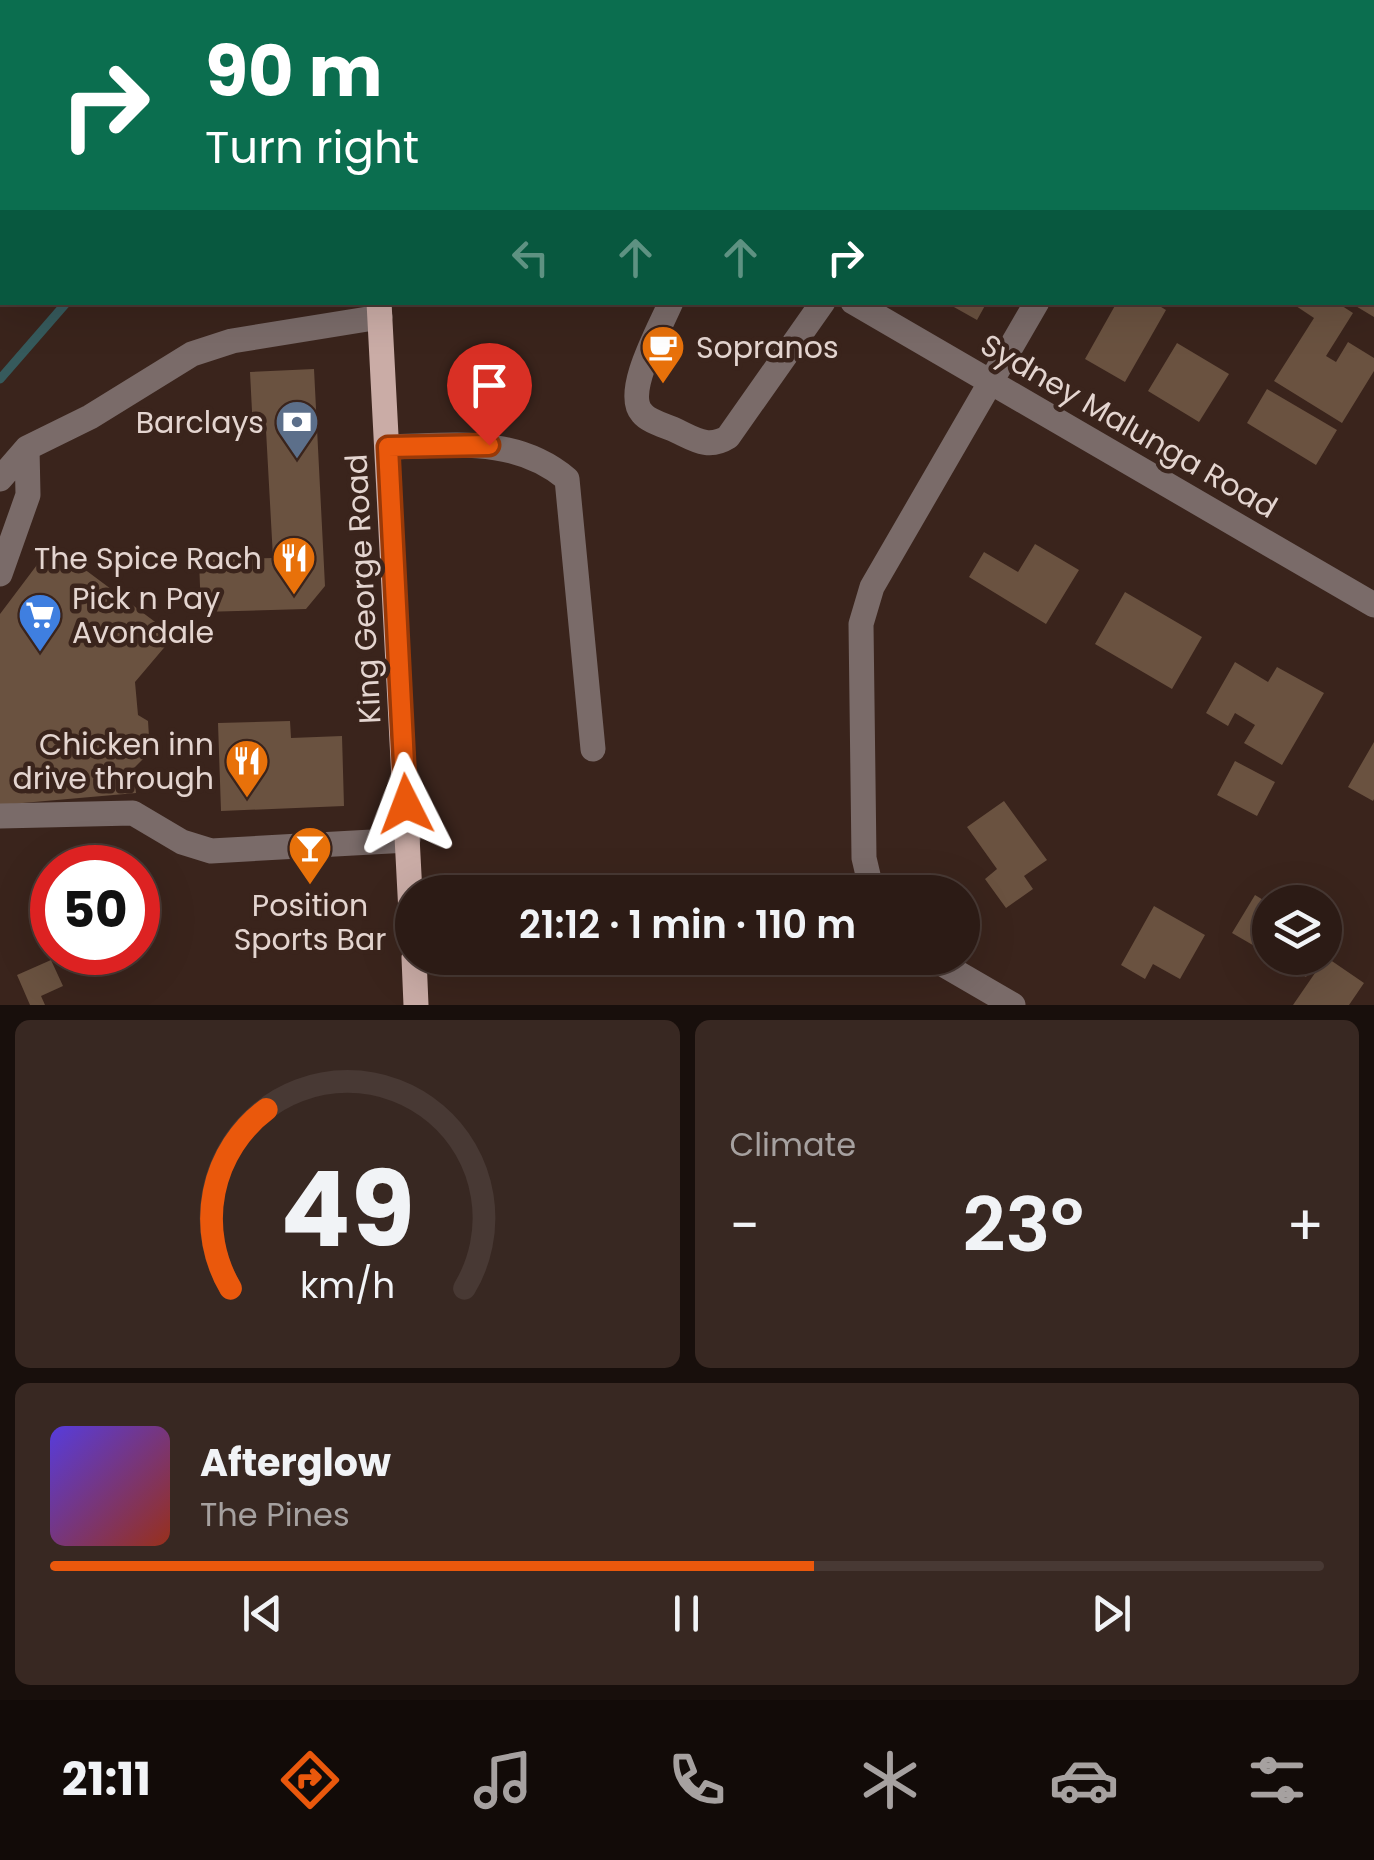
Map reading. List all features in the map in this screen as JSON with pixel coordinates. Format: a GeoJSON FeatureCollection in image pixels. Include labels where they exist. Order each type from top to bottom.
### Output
{"type":"FeatureCollection","features":[{"type":"Feature","properties":{"kind":"main road","name":"King George Road"},"geometry":{"type":"LineString","coordinates":[[379,310],[410,875]]}},
{"type":"Feature","properties":{"kind":"main road"},"geometry":{"type":"LineString","coordinates":[[415,975],[416,1005]]}},
{"type":"Feature","properties":{"kind":"street"},"geometry":{"type":"LineString","coordinates":[[670,305],[637,384],[635,400],[643,415],[703,443],[718,444],[728,437],[821,305]]}},
{"type":"Feature","properties":{"kind":"street","name":"Sydney Malunga Road"},"geometry":{"type":"LineString","coordinates":[[857,305],[1374,605]]}},
{"type":"Feature","properties":{"kind":"street"},"geometry":{"type":"LineString","coordinates":[[868,875],[864,858],[861,624],[872,587],[1036,305]]}},
{"type":"Feature","properties":{"kind":"street"},"geometry":{"type":"LineString","coordinates":[[0,479],[27,448],[90,417],[192,354],[232,341],[379,310]]}},
{"type":"Feature","properties":{"kind":"street"},"geometry":{"type":"LineString","coordinates":[[388,447],[502,446],[547,464],[567,479],[593,750]]}},
{"type":"Feature","properties":{"kind":"street"},"geometry":{"type":"LineString","coordinates":[[0,574],[28,494],[27,448]]}},
{"type":"Feature","properties":{"kind":"street"},"geometry":{"type":"LineString","coordinates":[[0,816],[133,813],[182,842],[211,851],[408,840]]}},
{"type":"Feature","properties":{"kind":"street"},"geometry":{"type":"LineString","coordinates":[[961,975],[1013,1005]]}},
{"type":"Feature","properties":{"kind":"building"},"geometry":{"type":"Polygon","coordinates":[[[950,305],[985,305],[977,320],[950,305]]]}},
{"type":"Feature","properties":{"kind":"building"},"geometry":{"type":"Polygon","coordinates":[[[1115,305],[1158,305],[1166,310],[1125,382],[1085,359],[1115,305]]]}},
{"type":"Feature","properties":{"kind":"building"},"geometry":{"type":"Polygon","coordinates":[[[1294,305],[1341,305],[1353,313],[1326,356],[1336,362],[1348,342],[1374,358],[1374,371],[1342,423],[1274,381],[1314,318],[1294,305]]]}},
{"type":"Feature","properties":{"kind":"building"},"geometry":{"type":"Polygon","coordinates":[[[1354,305],[1374,305],[1374,317],[1354,305]]]}},
{"type":"Feature","properties":{"kind":"building"},"geometry":{"type":"Polygon","coordinates":[[[1177,343],[1229,374],[1199,422],[1148,391],[1177,343]]]}},
{"type":"Feature","properties":{"kind":"building"},"geometry":{"type":"Polygon","coordinates":[[[314,369],[325,586],[306,609],[201,612],[199,560],[273,558],[266,430],[253,431],[250,372],[314,369]]]}},
{"type":"Feature","properties":{"kind":"building"},"geometry":{"type":"Polygon","coordinates":[[[1267,389],[1337,430],[1316,465],[1247,423],[1267,389]]]}},
{"type":"Feature","properties":{"kind":"building"},"geometry":{"type":"Polygon","coordinates":[[[1035,544],[1079,570],[1046,624],[969,577],[984,552],[1018,572],[1035,544]]]}},
{"type":"Feature","properties":{"kind":"building"},"geometry":{"type":"Polygon","coordinates":[[[52,545],[174,636],[135,682],[138,715],[148,721],[150,752],[133,769],[136,793],[0,805],[0,614],[52,545]]]}},
{"type":"Feature","properties":{"kind":"building"},"geometry":{"type":"Polygon","coordinates":[[[1125,592],[1202,637],[1172,689],[1095,644],[1125,592]]]}},
{"type":"Feature","properties":{"kind":"building"},"geometry":{"type":"Polygon","coordinates":[[[1235,662],[1268,682],[1277,667],[1324,693],[1282,765],[1244,743],[1255,725],[1235,713],[1228,726],[1206,713],[1235,662]]]}},
{"type":"Feature","properties":{"kind":"building"},"geometry":{"type":"Polygon","coordinates":[[[290,721],[291,738],[342,736],[344,806],[221,811],[218,723],[290,721]]]}},
{"type":"Feature","properties":{"kind":"building"},"geometry":{"type":"Polygon","coordinates":[[[1374,742],[1374,799],[1373,801],[1348,787],[1374,742]]]}},
{"type":"Feature","properties":{"kind":"building"},"geometry":{"type":"Polygon","coordinates":[[[1235,761],[1275,782],[1257,816],[1217,795],[1235,761]]]}},
{"type":"Feature","properties":{"kind":"building"},"geometry":{"type":"Polygon","coordinates":[[[1004,801],[1047,860],[1024,876],[1033,889],[1006,908],[985,879],[997,869],[967,827],[1004,801]]]}},
{"type":"Feature","properties":{"kind":"building"},"geometry":{"type":"Polygon","coordinates":[[[1252,900],[1252,945],[1232,933],[1252,900]]]}},
{"type":"Feature","properties":{"kind":"building"},"geometry":{"type":"Polygon","coordinates":[[[1154,906],[1205,935],[1180,979],[1153,964],[1145,979],[1121,965],[1154,906]]]}},
{"type":"Feature","properties":{"kind":"building"},"geometry":{"type":"Polygon","coordinates":[[[1342,968],[1364,983],[1349,1005],[1293,1005],[1314,975],[1342,975],[1342,968]]]}},
{"type":"Feature","properties":{"kind":"building"},"geometry":{"type":"Polygon","coordinates":[[[30,969],[30,975],[58,975],[63,986],[41,996],[45,1005],[30,1005],[17,975],[30,969]]]}},
{"type":"Feature","properties":{"kind":"waterway"},"geometry":{"type":"LineString","coordinates":[[0,379],[64,305]]}},
{"type":"Feature","properties":{"kind":"place","name":"Sopranos"},"geometry":{"type":"Point","coordinates":[663,385]}},
{"type":"Feature","properties":{"kind":"place","name":"Barclays"},"geometry":{"type":"Point","coordinates":[297,460]}},
{"type":"Feature","properties":{"kind":"place","name":"The Spice Rach"},"geometry":{"type":"Point","coordinates":[294,596]}},
{"type":"Feature","properties":{"kind":"place","name":"Pick n Pay Avondale"},"geometry":{"type":"Point","coordinates":[40,653]}},
{"type":"Feature","properties":{"kind":"place","name":"Chicken inn drive through"},"geometry":{"type":"Point","coordinates":[247,799]}},
{"type":"Feature","properties":{"kind":"place","name":"Position Sports Bar"},"geometry":{"type":"Point","coordinates":[310,886]}},
{"type":"Feature","properties":{"kind":"route"},"geometry":{"type":"LineString","coordinates":[[406,804],[388,447],[489,445]]}}]}
